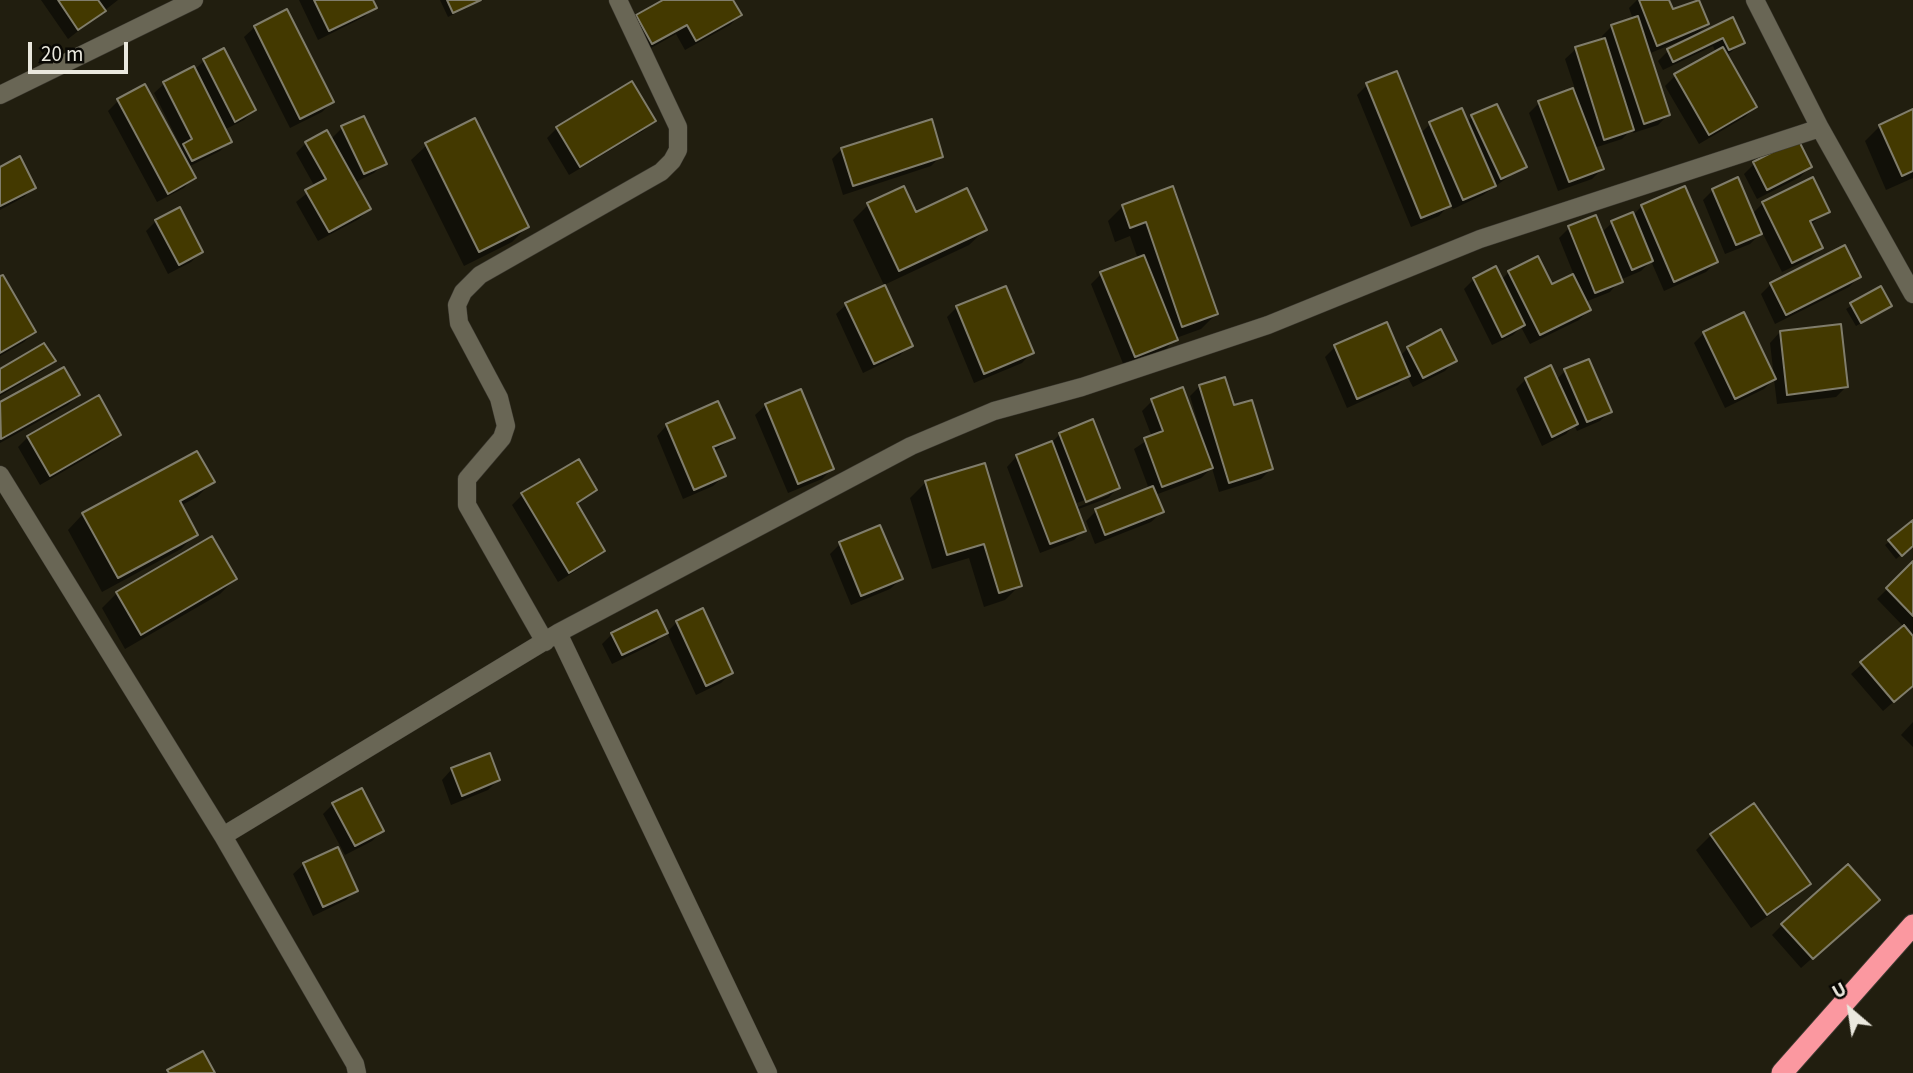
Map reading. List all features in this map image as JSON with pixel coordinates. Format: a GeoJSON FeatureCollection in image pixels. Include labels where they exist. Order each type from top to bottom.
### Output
{"type":"FeatureCollection","features":[{"type":"Feature","properties":{"kind":"highway"},"geometry":{"type":"LineString","coordinates":[[1782,1073],[1913,925]]}},
{"type":"Feature","properties":{"kind":"street"},"geometry":{"type":"LineString","coordinates":[[0,95],[194,0]]}},
{"type":"Feature","properties":{"kind":"street"},"geometry":{"type":"LineString","coordinates":[[618,0],[678,127],[678,150],[662,172],[480,275],[463,292],[457,305],[459,323],[499,398],[506,426],[502,438],[467,479],[467,505],[552,638],[768,1073]]}},
{"type":"Feature","properties":{"kind":"street"},"geometry":{"type":"LineString","coordinates":[[1755,0],[1819,128],[1913,294]]}},
{"type":"Feature","properties":{"kind":"street"},"geometry":{"type":"LineString","coordinates":[[223,836],[552,638],[911,446],[994,411],[1082,387],[1268,325],[1480,239],[1819,128]]}},
{"type":"Feature","properties":{"kind":"street"},"geometry":{"type":"LineString","coordinates":[[0,475],[223,836],[355,1064],[357,1073]]}},
{"type":"Feature","properties":{"kind":"building"},"geometry":{"type":"Polygon","coordinates":[[[58,0],[98,0],[106,11],[78,30],[58,0]]]}},
{"type":"Feature","properties":{"kind":"building"},"geometry":{"type":"Polygon","coordinates":[[[314,0],[373,0],[377,8],[329,31],[314,0]]]}},
{"type":"Feature","properties":{"kind":"building"},"geometry":{"type":"Polygon","coordinates":[[[447,0],[481,0],[453,13],[447,0]]]}},
{"type":"Feature","properties":{"kind":"building"},"geometry":{"type":"Polygon","coordinates":[[[663,0],[733,0],[742,15],[696,41],[687,25],[652,44],[636,15],[663,0]]]}},
{"type":"Feature","properties":{"kind":"building"},"geometry":{"type":"Polygon","coordinates":[[[1639,0],[1669,0],[1673,9],[1699,0],[1709,24],[1657,46],[1639,0]]]}},
{"type":"Feature","properties":{"kind":"building"},"geometry":{"type":"Polygon","coordinates":[[[287,9],[334,102],[300,119],[254,26],[287,9]]]}},
{"type":"Feature","properties":{"kind":"building"},"geometry":{"type":"Polygon","coordinates":[[[1638,16],[1670,115],[1644,124],[1611,25],[1638,16]]]}},
{"type":"Feature","properties":{"kind":"building"},"geometry":{"type":"Polygon","coordinates":[[[1733,17],[1745,43],[1729,50],[1723,38],[1673,62],[1667,49],[1733,17]]]}},
{"type":"Feature","properties":{"kind":"building"},"geometry":{"type":"Polygon","coordinates":[[[1605,38],[1634,130],[1604,140],[1575,47],[1605,38]]]}},
{"type":"Feature","properties":{"kind":"building"},"geometry":{"type":"Polygon","coordinates":[[[1723,47],[1757,107],[1709,135],[1674,74],[1723,47]]]}},
{"type":"Feature","properties":{"kind":"building"},"geometry":{"type":"Polygon","coordinates":[[[224,48],[256,110],[235,122],[203,59],[224,48]]]}},
{"type":"Feature","properties":{"kind":"building"},"geometry":{"type":"Polygon","coordinates":[[[194,66],[232,142],[192,161],[183,144],[192,139],[163,82],[194,66]]]}},
{"type":"Feature","properties":{"kind":"building"},"geometry":{"type":"Polygon","coordinates":[[[1397,71],[1451,206],[1421,218],[1366,83],[1397,71]]]}},
{"type":"Feature","properties":{"kind":"building"},"geometry":{"type":"Polygon","coordinates":[[[632,81],[656,121],[580,167],[556,127],[632,81]]]}},
{"type":"Feature","properties":{"kind":"building"},"geometry":{"type":"Polygon","coordinates":[[[145,84],[196,178],[168,194],[117,99],[145,84]]]}},
{"type":"Feature","properties":{"kind":"building"},"geometry":{"type":"Polygon","coordinates":[[[1573,88],[1604,169],[1569,182],[1538,101],[1573,88]]]}},
{"type":"Feature","properties":{"kind":"building"},"geometry":{"type":"Polygon","coordinates":[[[1497,104],[1527,167],[1501,179],[1471,115],[1497,104]]]}},
{"type":"Feature","properties":{"kind":"building"},"geometry":{"type":"Polygon","coordinates":[[[1462,108],[1496,186],[1463,200],[1429,122],[1462,108]]]}},
{"type":"Feature","properties":{"kind":"building"},"geometry":{"type":"Polygon","coordinates":[[[1913,109],[1913,171],[1902,176],[1879,125],[1913,109]]]}},
{"type":"Feature","properties":{"kind":"building"},"geometry":{"type":"Polygon","coordinates":[[[364,116],[387,164],[364,174],[341,126],[364,116]]]}},
{"type":"Feature","properties":{"kind":"building"},"geometry":{"type":"Polygon","coordinates":[[[475,118],[529,227],[479,252],[425,143],[475,118]]]}},
{"type":"Feature","properties":{"kind":"building"},"geometry":{"type":"Polygon","coordinates":[[[932,119],[943,157],[853,186],[841,148],[932,119]]]}},
{"type":"Feature","properties":{"kind":"building"},"geometry":{"type":"Polygon","coordinates":[[[327,130],[371,209],[329,232],[305,190],[326,179],[305,142],[327,130]]]}},
{"type":"Feature","properties":{"kind":"building"},"geometry":{"type":"Polygon","coordinates":[[[1798,139],[1812,167],[1767,190],[1753,162],[1798,139]]]}},
{"type":"Feature","properties":{"kind":"building"},"geometry":{"type":"Polygon","coordinates":[[[20,156],[36,188],[0,206],[0,167],[20,156]]]}},
{"type":"Feature","properties":{"kind":"building"},"geometry":{"type":"Polygon","coordinates":[[[1738,177],[1762,234],[1736,245],[1712,189],[1738,177]]]}},
{"type":"Feature","properties":{"kind":"building"},"geometry":{"type":"Polygon","coordinates":[[[1813,177],[1830,212],[1810,221],[1823,248],[1792,263],[1762,202],[1813,177]]]}},
{"type":"Feature","properties":{"kind":"building"},"geometry":{"type":"Polygon","coordinates":[[[904,186],[916,212],[967,188],[987,230],[899,271],[867,203],[904,186]]]}},
{"type":"Feature","properties":{"kind":"building"},"geometry":{"type":"Polygon","coordinates":[[[1173,186],[1218,314],[1182,327],[1146,222],[1130,228],[1122,205],[1173,186]]]}},
{"type":"Feature","properties":{"kind":"building"},"geometry":{"type":"Polygon","coordinates":[[[1685,186],[1718,262],[1674,282],[1641,205],[1685,186]]]}},
{"type":"Feature","properties":{"kind":"building"},"geometry":{"type":"Polygon","coordinates":[[[180,207],[203,252],[179,265],[155,220],[180,207]]]}},
{"type":"Feature","properties":{"kind":"building"},"geometry":{"type":"Polygon","coordinates":[[[1633,212],[1653,261],[1632,270],[1611,221],[1633,212]]]}},
{"type":"Feature","properties":{"kind":"building"},"geometry":{"type":"Polygon","coordinates":[[[1596,215],[1623,282],[1595,293],[1568,226],[1596,215]]]}},
{"type":"Feature","properties":{"kind":"building"},"geometry":{"type":"Polygon","coordinates":[[[1845,245],[1861,277],[1786,315],[1770,283],[1845,245]]]}},
{"type":"Feature","properties":{"kind":"building"},"geometry":{"type":"Polygon","coordinates":[[[1144,255],[1178,340],[1135,357],[1100,272],[1144,255]]]}},
{"type":"Feature","properties":{"kind":"building"},"geometry":{"type":"Polygon","coordinates":[[[1538,256],[1552,284],[1573,274],[1591,310],[1540,335],[1508,271],[1538,256]]]}},
{"type":"Feature","properties":{"kind":"building"},"geometry":{"type":"Polygon","coordinates":[[[1496,266],[1525,325],[1502,337],[1473,278],[1496,266]]]}},
{"type":"Feature","properties":{"kind":"building"},"geometry":{"type":"Polygon","coordinates":[[[3,275],[36,332],[0,353],[0,276],[3,275]]]}},
{"type":"Feature","properties":{"kind":"building"},"geometry":{"type":"Polygon","coordinates":[[[885,285],[913,346],[874,364],[845,303],[885,285]]]}},
{"type":"Feature","properties":{"kind":"building"},"geometry":{"type":"Polygon","coordinates":[[[1006,286],[1034,353],[984,374],[956,306],[1006,286]]]}},
{"type":"Feature","properties":{"kind":"building"},"geometry":{"type":"Polygon","coordinates":[[[1881,286],[1892,306],[1861,323],[1850,303],[1881,286]]]}},
{"type":"Feature","properties":{"kind":"building"},"geometry":{"type":"Polygon","coordinates":[[[1744,312],[1776,379],[1735,399],[1703,332],[1744,312]]]}},
{"type":"Feature","properties":{"kind":"building"},"geometry":{"type":"Polygon","coordinates":[[[1387,322],[1410,376],[1357,399],[1334,345],[1387,322]]]}},
{"type":"Feature","properties":{"kind":"building"},"geometry":{"type":"Polygon","coordinates":[[[1841,324],[1848,387],[1787,395],[1780,331],[1841,324]]]}},
{"type":"Feature","properties":{"kind":"building"},"geometry":{"type":"Polygon","coordinates":[[[1441,329],[1457,361],[1423,378],[1407,347],[1441,329]]]}},
{"type":"Feature","properties":{"kind":"building"},"geometry":{"type":"Polygon","coordinates":[[[44,343],[56,361],[0,393],[0,369],[44,343]]]}},
{"type":"Feature","properties":{"kind":"building"},"geometry":{"type":"Polygon","coordinates":[[[1589,359],[1612,412],[1587,422],[1564,369],[1589,359]]]}},
{"type":"Feature","properties":{"kind":"building"},"geometry":{"type":"Polygon","coordinates":[[[1551,365],[1578,424],[1552,437],[1525,378],[1551,365]]]}},
{"type":"Feature","properties":{"kind":"building"},"geometry":{"type":"Polygon","coordinates":[[[64,367],[80,395],[1,439],[0,402],[64,367]]]}},
{"type":"Feature","properties":{"kind":"building"},"geometry":{"type":"Polygon","coordinates":[[[1225,377],[1234,405],[1252,400],[1273,469],[1229,483],[1199,385],[1225,377]]]}},
{"type":"Feature","properties":{"kind":"building"},"geometry":{"type":"Polygon","coordinates":[[[1183,387],[1213,468],[1162,487],[1144,438],[1163,431],[1151,399],[1183,387]]]}},
{"type":"Feature","properties":{"kind":"building"},"geometry":{"type":"Polygon","coordinates":[[[801,389],[834,469],[798,484],[765,404],[801,389]]]}},
{"type":"Feature","properties":{"kind":"building"},"geometry":{"type":"Polygon","coordinates":[[[99,395],[121,435],[50,476],[27,436],[99,395]]]}},
{"type":"Feature","properties":{"kind":"building"},"geometry":{"type":"Polygon","coordinates":[[[718,401],[735,438],[713,447],[726,476],[694,490],[666,424],[718,401]]]}},
{"type":"Feature","properties":{"kind":"building"},"geometry":{"type":"Polygon","coordinates":[[[1093,419],[1120,488],[1086,502],[1059,433],[1093,419]]]}},
{"type":"Feature","properties":{"kind":"building"},"geometry":{"type":"Polygon","coordinates":[[[1052,441],[1086,531],[1050,544],[1016,455],[1052,441]]]}},
{"type":"Feature","properties":{"kind":"building"},"geometry":{"type":"Polygon","coordinates":[[[197,451],[215,482],[180,501],[198,535],[118,578],[82,513],[197,451]]]}},
{"type":"Feature","properties":{"kind":"building"},"geometry":{"type":"Polygon","coordinates":[[[579,459],[597,490],[577,503],[605,551],[569,573],[521,493],[579,459]]]}},
{"type":"Feature","properties":{"kind":"building"},"geometry":{"type":"Polygon","coordinates":[[[985,463],[1022,586],[999,593],[984,544],[947,555],[925,481],[985,463]]]}},
{"type":"Feature","properties":{"kind":"building"},"geometry":{"type":"Polygon","coordinates":[[[1153,486],[1164,512],[1105,535],[1095,509],[1153,486]]]}},
{"type":"Feature","properties":{"kind":"building"},"geometry":{"type":"Polygon","coordinates":[[[1913,520],[1913,546],[1902,556],[1888,540],[1913,520]]]}},
{"type":"Feature","properties":{"kind":"building"},"geometry":{"type":"Polygon","coordinates":[[[880,525],[903,579],[861,596],[839,542],[880,525]]]}},
{"type":"Feature","properties":{"kind":"building"},"geometry":{"type":"Polygon","coordinates":[[[212,536],[237,579],[141,635],[116,592],[212,536]]]}},
{"type":"Feature","properties":{"kind":"building"},"geometry":{"type":"Polygon","coordinates":[[[1913,561],[1913,616],[1886,588],[1913,561]]]}},
{"type":"Feature","properties":{"kind":"building"},"geometry":{"type":"Polygon","coordinates":[[[703,608],[733,673],[706,686],[676,621],[703,608]]]}},
{"type":"Feature","properties":{"kind":"building"},"geometry":{"type":"Polygon","coordinates":[[[657,610],[668,633],[622,655],[611,633],[657,610]]]}},
{"type":"Feature","properties":{"kind":"building"},"geometry":{"type":"Polygon","coordinates":[[[1904,625],[1913,636],[1913,686],[1894,702],[1860,662],[1904,625]]]}},
{"type":"Feature","properties":{"kind":"building"},"geometry":{"type":"Polygon","coordinates":[[[490,753],[500,780],[462,796],[451,768],[490,753]]]}},
{"type":"Feature","properties":{"kind":"building"},"geometry":{"type":"Polygon","coordinates":[[[362,788],[384,831],[355,846],[332,803],[362,788]]]}},
{"type":"Feature","properties":{"kind":"building"},"geometry":{"type":"Polygon","coordinates":[[[1754,803],[1811,884],[1767,915],[1710,834],[1754,803]]]}},
{"type":"Feature","properties":{"kind":"building"},"geometry":{"type":"Polygon","coordinates":[[[338,847],[358,891],[323,907],[303,863],[338,847]]]}},
{"type":"Feature","properties":{"kind":"building"},"geometry":{"type":"Polygon","coordinates":[[[1848,864],[1880,900],[1813,959],[1781,924],[1848,864]]]}},
{"type":"Feature","properties":{"kind":"building"},"geometry":{"type":"Polygon","coordinates":[[[203,1051],[215,1073],[169,1073],[167,1070],[203,1051]]]}}]}
